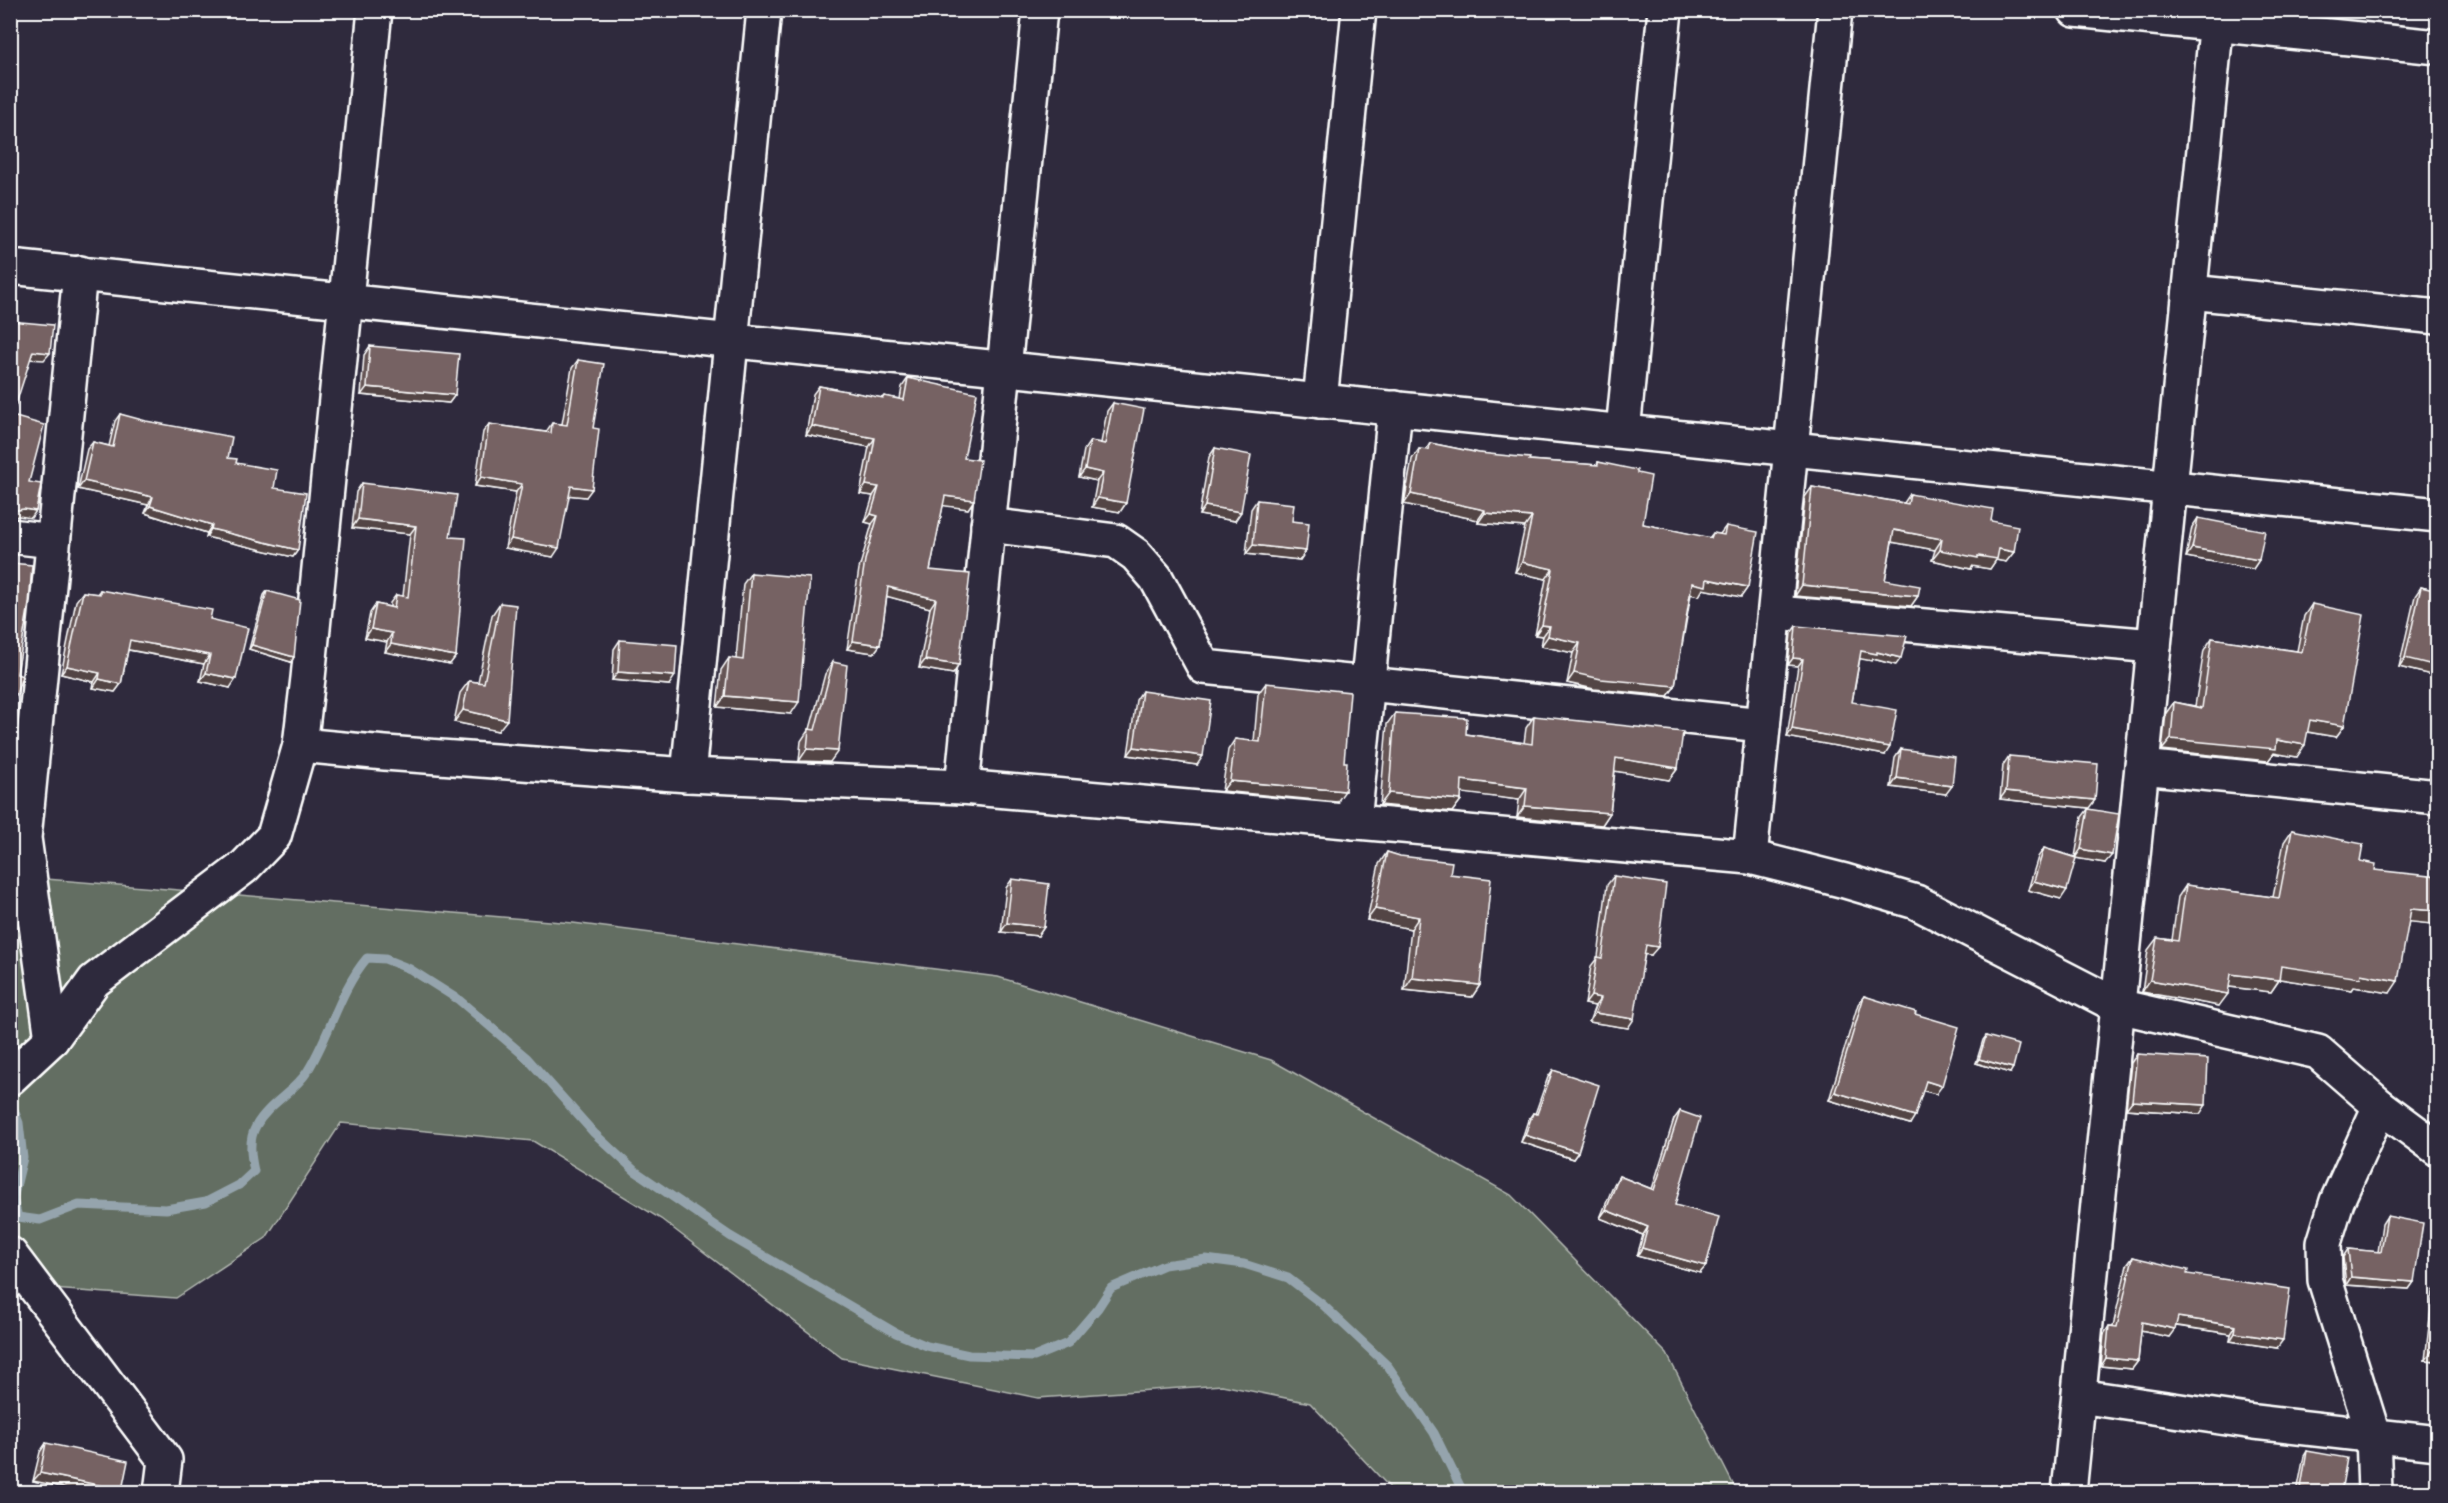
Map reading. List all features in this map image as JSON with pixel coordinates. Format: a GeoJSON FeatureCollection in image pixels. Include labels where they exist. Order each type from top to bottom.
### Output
{"type":"FeatureCollection","features":[{"type":"Feature","properties":{"kind":"street"},"geometry":{"type":"LineString","coordinates":[[10,1078],[52,1039],[94,981],[244,867],[274,836],[300,745],[375,10]]}},
{"type":"Feature","properties":{"kind":"street"},"geometry":{"type":"LineString","coordinates":[[688,775],[764,10]]}},
{"type":"Feature","properties":{"kind":"street"},"geometry":{"type":"LineString","coordinates":[[962,787],[1040,10]]}},
{"type":"Feature","properties":{"kind":"street"},"geometry":{"type":"LineString","coordinates":[[1320,400],[1359,10]]}},
{"type":"Feature","properties":{"kind":"street"},"geometry":{"type":"LineString","coordinates":[[1623,432],[1665,10]]}},
{"type":"Feature","properties":{"kind":"street"},"geometry":{"type":"LineString","coordinates":[[1750,857],[1835,10]]}},
{"type":"Feature","properties":{"kind":"street"},"geometry":{"type":"LineString","coordinates":[[2075,10],[2217,18],[2438,47]]}},
{"type":"Feature","properties":{"kind":"street"},"geometry":{"type":"LineString","coordinates":[[2069,1492],[2217,18]]}},
{"type":"Feature","properties":{"kind":"street"},"geometry":{"type":"LineString","coordinates":[[10,267],[2438,514]]}},
{"type":"Feature","properties":{"kind":"street"},"geometry":{"type":"LineString","coordinates":[[52,1039],[24,838],[80,273]]}},
{"type":"Feature","properties":{"kind":"street"},"geometry":{"type":"LineString","coordinates":[[2190,292],[2438,317]]}},
{"type":"Feature","properties":{"kind":"street"},"geometry":{"type":"LineString","coordinates":[[1354,822],[1395,408]]}},
{"type":"Feature","properties":{"kind":"street"},"geometry":{"type":"LineString","coordinates":[[988,525],[1116,541],[1136,555],[1156,578],[1204,667],[1763,724]]}},
{"type":"Feature","properties":{"kind":"street"},"geometry":{"type":"LineString","coordinates":[[10,536],[53,541]]}},
{"type":"Feature","properties":{"kind":"street"},"geometry":{"type":"LineString","coordinates":[[1776,613],[2154,646]]}},
{"type":"Feature","properties":{"kind":"street"},"geometry":{"type":"LineString","coordinates":[[300,745],[688,775],[962,787],[1750,857],[1916,902],[2118,1006],[2318,1052],[2380,1106],[2438,1149]]}},
{"type":"Feature","properties":{"kind":"street"},"geometry":{"type":"LineString","coordinates":[[2142,766],[2438,797]]}},
{"type":"Feature","properties":{"kind":"street"},"geometry":{"type":"LineString","coordinates":[[2375,1492],[2373,1434],[2325,1280],[2324,1242],[2337,1201],[2380,1106]]}},
{"type":"Feature","properties":{"kind":"street"},"geometry":{"type":"LineString","coordinates":[[10,1254],[165,1461],[161,1492]]}},
{"type":"Feature","properties":{"kind":"street"},"geometry":{"type":"LineString","coordinates":[[2079,1396],[2254,1422],[2438,1443]]}},
{"type":"Feature","properties":{"kind":"green space"},"geometry":{"type":"Polygon","coordinates":[[[10,876],[573,923],[998,977],[1271,1060],[1511,1195],[1667,1354],[1737,1492],[1394,1492],[1310,1403],[1222,1385],[1038,1398],[842,1358],[661,1219],[533,1141],[341,1123],[266,1238],[176,1298],[11,1286],[10,876]]]}},
{"type":"Feature","properties":{"kind":"building"},"geometry":{"type":"Polygon","coordinates":[[[10,321],[53,325],[50,353],[33,351],[12,416],[44,425],[29,482],[41,484],[36,511],[24,509],[10,511],[10,321]]]}},
{"type":"Feature","properties":{"kind":"building"},"geometry":{"type":"Polygon","coordinates":[[[370,346],[459,354],[455,395],[367,387],[370,346]]]}},
{"type":"Feature","properties":{"kind":"building"},"geometry":{"type":"Polygon","coordinates":[[[578,360],[604,364],[593,428],[599,429],[592,489],[571,486],[559,548],[511,539],[522,484],[481,477],[489,424],[551,433],[552,423],[567,425],[578,360]]]}},
{"type":"Feature","properties":{"kind":"building"},"geometry":{"type":"Polygon","coordinates":[[[908,378],[977,393],[964,458],[980,460],[974,500],[945,496],[930,570],[970,574],[959,665],[925,660],[936,599],[888,587],[880,645],[853,641],[865,560],[878,516],[871,514],[879,487],[866,485],[875,438],[812,426],[819,386],[904,400],[908,378]]]}},
{"type":"Feature","properties":{"kind":"building"},"geometry":{"type":"Polygon","coordinates":[[[1113,403],[1144,409],[1126,503],[1098,498],[1103,473],[1085,469],[1090,441],[1105,444],[1113,403]]]}},
{"type":"Feature","properties":{"kind":"building"},"geometry":{"type":"Polygon","coordinates":[[[120,414],[232,437],[228,458],[237,459],[236,463],[277,470],[274,488],[306,493],[298,550],[211,529],[212,525],[150,506],[153,497],[84,481],[93,442],[113,447],[120,414]]]}},
{"type":"Feature","properties":{"kind":"building"},"geometry":{"type":"Polygon","coordinates":[[[1430,443],[1479,453],[1530,458],[1529,460],[1598,465],[1598,462],[1637,470],[1637,473],[1651,476],[1643,524],[1711,538],[1713,533],[1724,535],[1726,526],[1758,532],[1748,587],[1707,579],[1706,586],[1692,583],[1675,686],[1601,679],[1574,673],[1580,643],[1548,636],[1550,626],[1542,625],[1553,569],[1522,562],[1532,517],[1485,513],[1485,510],[1411,494],[1419,449],[1429,450],[1430,443]]]}},
{"type":"Feature","properties":{"kind":"building"},"geometry":{"type":"Polygon","coordinates":[[[1215,448],[1251,455],[1241,512],[1205,506],[1215,448]]]}},
{"type":"Feature","properties":{"kind":"building"},"geometry":{"type":"Polygon","coordinates":[[[362,483],[457,495],[450,537],[466,538],[456,656],[391,644],[392,633],[371,629],[376,604],[394,608],[396,595],[408,597],[416,526],[358,519],[362,483]]]}},
{"type":"Feature","properties":{"kind":"building"},"geometry":{"type":"Polygon","coordinates":[[[1812,487],[1908,504],[1910,494],[1993,509],[1991,521],[2018,526],[2014,552],[1999,549],[1997,559],[1978,556],[1978,558],[1940,550],[1942,539],[1894,530],[1885,580],[1920,586],[1918,596],[1802,585],[1812,487]]]}},
{"type":"Feature","properties":{"kind":"building"},"geometry":{"type":"Polygon","coordinates":[[[1257,500],[1294,504],[1292,521],[1309,523],[1306,551],[1253,545],[1257,500]]]}},
{"type":"Feature","properties":{"kind":"building"},"geometry":{"type":"Polygon","coordinates":[[[2198,518],[2265,531],[2259,560],[2192,548],[2198,518]]]}},
{"type":"Feature","properties":{"kind":"building"},"geometry":{"type":"Polygon","coordinates":[[[10,546],[14,547],[10,560],[10,546]]]}},
{"type":"Feature","properties":{"kind":"building"},"geometry":{"type":"Polygon","coordinates":[[[10,563],[32,565],[29,604],[17,674],[22,676],[10,714],[10,563]]]}},
{"type":"Feature","properties":{"kind":"building"},"geometry":{"type":"Polygon","coordinates":[[[751,573],[810,578],[799,702],[725,696],[729,658],[743,660],[751,573]]]}},
{"type":"Feature","properties":{"kind":"building"},"geometry":{"type":"Polygon","coordinates":[[[2421,587],[2438,591],[2437,666],[2405,658],[2421,587]]]}},
{"type":"Feature","properties":{"kind":"building"},"geometry":{"type":"Polygon","coordinates":[[[100,590],[212,610],[210,619],[248,628],[236,679],[206,673],[210,655],[130,640],[121,684],[99,679],[100,673],[67,666],[83,592],[100,594],[100,590]]]}},
{"type":"Feature","properties":{"kind":"building"},"geometry":{"type":"Polygon","coordinates":[[[267,591],[300,600],[294,657],[252,645],[267,591]]]}},
{"type":"Feature","properties":{"kind":"building"},"geometry":{"type":"Polygon","coordinates":[[[500,603],[516,605],[507,720],[463,710],[469,681],[484,683],[500,603]]]}},
{"type":"Feature","properties":{"kind":"building"},"geometry":{"type":"Polygon","coordinates":[[[2312,604],[2364,615],[2344,726],[2310,720],[2305,745],[2277,740],[2276,749],[2171,739],[2174,702],[2202,708],[2212,638],[2302,652],[2312,604]]]}},
{"type":"Feature","properties":{"kind":"building"},"geometry":{"type":"Polygon","coordinates":[[[1796,626],[1907,636],[1901,658],[1861,651],[1852,702],[1897,710],[1890,747],[1792,729],[1803,659],[1793,658],[1796,626]]]}},
{"type":"Feature","properties":{"kind":"building"},"geometry":{"type":"Polygon","coordinates":[[[620,640],[677,645],[675,676],[618,672],[620,640]]]}},
{"type":"Feature","properties":{"kind":"building"},"geometry":{"type":"Polygon","coordinates":[[[833,662],[847,665],[838,751],[807,749],[809,729],[815,730],[833,662]]]}},
{"type":"Feature","properties":{"kind":"building"},"geometry":{"type":"Polygon","coordinates":[[[1266,683],[1350,692],[1344,762],[1347,762],[1345,791],[1230,781],[1235,739],[1260,742],[1266,683]]]}},
{"type":"Feature","properties":{"kind":"building"},"geometry":{"type":"Polygon","coordinates":[[[1142,691],[1211,701],[1203,756],[1134,747],[1142,691]]]}},
{"type":"Feature","properties":{"kind":"building"},"geometry":{"type":"Polygon","coordinates":[[[1395,713],[1467,718],[1466,734],[1532,744],[1534,716],[1683,732],[1678,768],[1616,758],[1610,813],[1525,806],[1527,788],[1462,780],[1461,800],[1389,793],[1395,713]]]}},
{"type":"Feature","properties":{"kind":"building"},"geometry":{"type":"Polygon","coordinates":[[[1901,749],[1955,757],[1952,786],[1897,778],[1901,749]]]}},
{"type":"Feature","properties":{"kind":"building"},"geometry":{"type":"Polygon","coordinates":[[[2009,756],[2098,764],[2095,800],[2006,791],[2009,756]]]}},
{"type":"Feature","properties":{"kind":"building"},"geometry":{"type":"Polygon","coordinates":[[[2088,809],[2119,814],[2112,855],[2081,849],[2088,809]]]}},
{"type":"Feature","properties":{"kind":"building"},"geometry":{"type":"Polygon","coordinates":[[[2292,830],[2363,844],[2360,861],[2376,864],[2375,870],[2438,877],[2438,911],[2411,909],[2398,981],[2361,974],[2360,978],[2281,966],[2279,980],[2231,974],[2228,994],[2150,980],[2157,938],[2178,941],[2186,885],[2279,898],[2292,830]]]}},
{"type":"Feature","properties":{"kind":"building"},"geometry":{"type":"Polygon","coordinates":[[[2044,848],[2076,858],[2067,890],[2034,881],[2044,848]]]}},
{"type":"Feature","properties":{"kind":"building"},"geometry":{"type":"Polygon","coordinates":[[[1387,852],[1400,856],[1452,862],[1450,874],[1491,879],[1480,985],[1412,978],[1419,917],[1375,909],[1387,852]]]}},
{"type":"Feature","properties":{"kind":"building"},"geometry":{"type":"Polygon","coordinates":[[[1614,876],[1666,884],[1658,947],[1646,945],[1634,1019],[1595,1013],[1601,998],[1591,996],[1597,957],[1602,958],[1614,876]]]}},
{"type":"Feature","properties":{"kind":"building"},"geometry":{"type":"Polygon","coordinates":[[[1012,879],[1049,884],[1044,927],[1007,923],[1012,879]]]}},
{"type":"Feature","properties":{"kind":"building"},"geometry":{"type":"Polygon","coordinates":[[[1864,996],[1959,1027],[1942,1086],[1926,1081],[1915,1116],[1835,1092],[1864,996]]]}},
{"type":"Feature","properties":{"kind":"building"},"geometry":{"type":"Polygon","coordinates":[[[1986,1036],[2019,1045],[2013,1068],[1979,1059],[1986,1036]]]}},
{"type":"Feature","properties":{"kind":"building"},"geometry":{"type":"Polygon","coordinates":[[[2137,1054],[2208,1059],[2206,1105],[2132,1101],[2137,1054]]]}},
{"type":"Feature","properties":{"kind":"building"},"geometry":{"type":"Polygon","coordinates":[[[1553,1070],[1599,1085],[1578,1152],[1525,1135],[1533,1113],[1537,1114],[1553,1070]]]}},
{"type":"Feature","properties":{"kind":"building"},"geometry":{"type":"Polygon","coordinates":[[[1680,1111],[1700,1118],[1675,1205],[1719,1217],[1706,1266],[1642,1248],[1648,1227],[1606,1210],[1619,1176],[1654,1190],[1680,1111]]]}},
{"type":"Feature","properties":{"kind":"building"},"geometry":{"type":"Polygon","coordinates":[[[2387,1216],[2423,1223],[2414,1282],[2351,1277],[2348,1249],[2381,1252],[2387,1216]]]}},
{"type":"Feature","properties":{"kind":"building"},"geometry":{"type":"Polygon","coordinates":[[[2133,1257],[2188,1270],[2187,1274],[2290,1289],[2283,1340],[2235,1333],[2236,1326],[2178,1317],[2175,1329],[2142,1322],[2138,1361],[2106,1358],[2109,1326],[2117,1327],[2133,1257]]]}},
{"type":"Feature","properties":{"kind":"building"},"geometry":{"type":"Polygon","coordinates":[[[2438,1312],[2438,1349],[2434,1348],[2438,1312]]]}},
{"type":"Feature","properties":{"kind":"building"},"geometry":{"type":"Polygon","coordinates":[[[46,1443],[128,1461],[122,1490],[40,1473],[46,1443]]]}},
{"type":"Feature","properties":{"kind":"building"},"geometry":{"type":"Polygon","coordinates":[[[2307,1451],[2347,1458],[2341,1492],[2301,1488],[2307,1451]]]}},
{"type":"Feature","properties":{"kind":"waterway"},"geometry":{"type":"LineString","coordinates":[[10,1100],[19,1123],[23,1158],[13,1199],[18,1217],[40,1220],[79,1205],[166,1209],[206,1202],[239,1185],[254,1171],[251,1143],[256,1126],[267,1111],[307,1072],[349,985],[367,958],[385,959],[410,969],[459,1000],[527,1058],[594,1133],[635,1171],[730,1236],[896,1333],[927,1346],[969,1355],[1034,1357],[1068,1343],[1098,1308],[1111,1288],[1164,1265],[1206,1259],[1244,1264],[1288,1278],[1322,1304],[1388,1366],[1434,1433],[1463,1492]]}}]}
